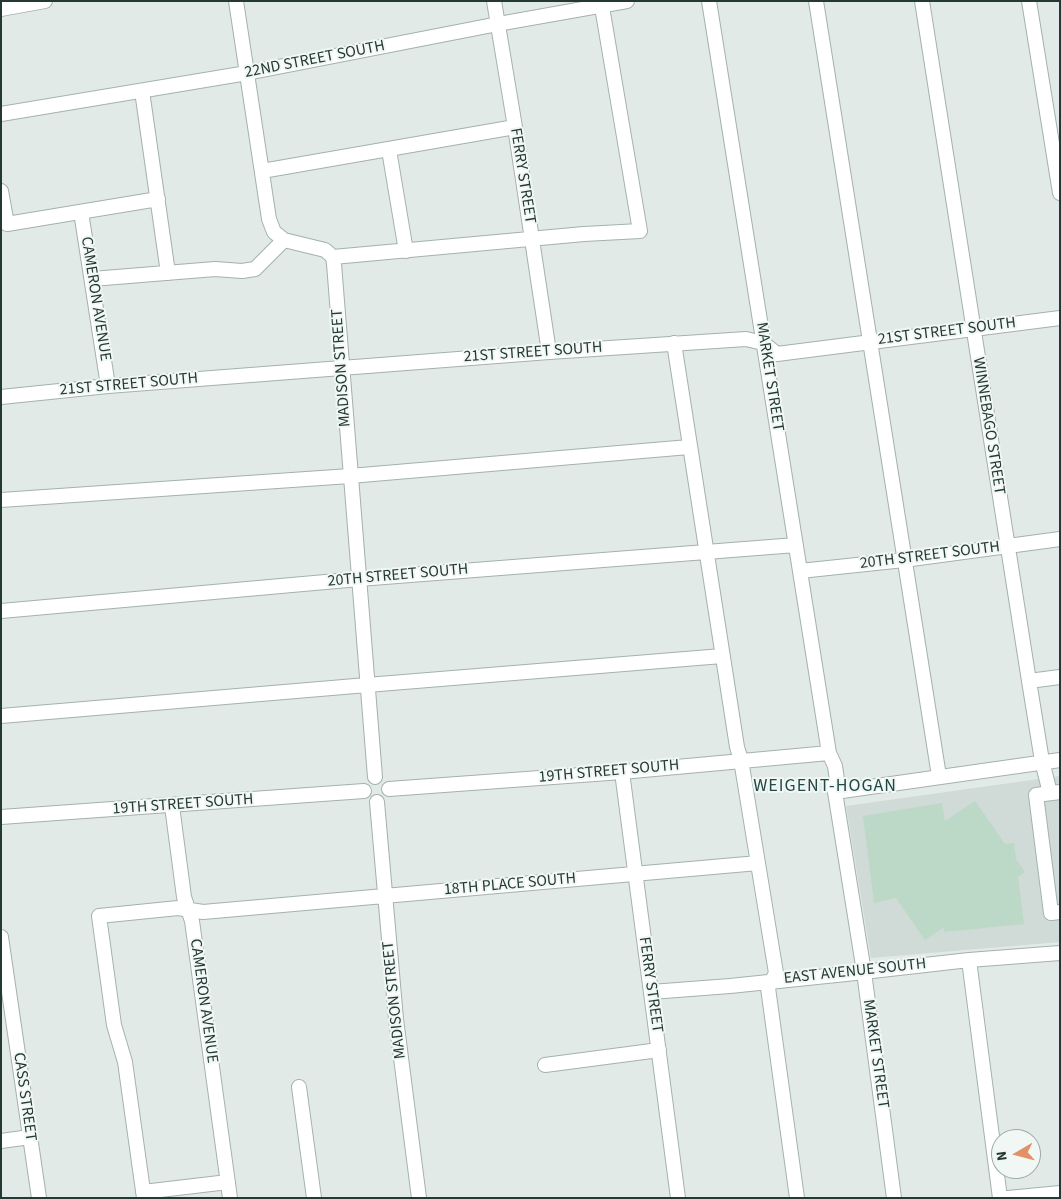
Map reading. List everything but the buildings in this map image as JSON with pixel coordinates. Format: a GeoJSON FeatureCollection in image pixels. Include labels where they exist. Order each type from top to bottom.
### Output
{"type":"FeatureCollection","features":[{"type":"Feature","properties":{"kind":"street"},"geometry":{"type":"LineString","coordinates":[[1,9],[45,1]]}},
{"type":"Feature","properties":{"kind":"street"},"geometry":{"type":"LineString","coordinates":[[236,1],[269,219],[274,232],[284,240],[325,250],[333,257],[584,234],[640,231],[601,3]]}},
{"type":"Feature","properties":{"kind":"street","name":"FERRY STREET"},"geometry":{"type":"LineString","coordinates":[[494,1],[549,352]]}},
{"type":"Feature","properties":{"kind":"street","name":"22ND STREET SOUTH"},"geometry":{"type":"LineString","coordinates":[[1,114],[247,73],[601,3],[628,1]]}},
{"type":"Feature","properties":{"kind":"street","name":"MARKET STREET"},"geometry":{"type":"LineString","coordinates":[[710,1],[829,753],[827,764],[829,778],[835,792],[864,972],[894,1198]]}},
{"type":"Feature","properties":{"kind":"street"},"geometry":{"type":"LineString","coordinates":[[816,1],[939,776]]}},
{"type":"Feature","properties":{"kind":"street","name":"WINNEBAGO STREET"},"geometry":{"type":"LineString","coordinates":[[922,1],[1042,762],[1055,792]]}},
{"type":"Feature","properties":{"kind":"street"},"geometry":{"type":"LineString","coordinates":[[1030,1],[1060,193]]}},
{"type":"Feature","properties":{"kind":"street"},"geometry":{"type":"LineString","coordinates":[[142,91],[168,273]]}},
{"type":"Feature","properties":{"kind":"street"},"geometry":{"type":"LineString","coordinates":[[262,171],[515,127]]}},
{"type":"Feature","properties":{"kind":"street"},"geometry":{"type":"LineString","coordinates":[[389,150],[406,251]]}},
{"type":"Feature","properties":{"kind":"street"},"geometry":{"type":"LineString","coordinates":[[1,191],[7,224],[158,200]]}},
{"type":"Feature","properties":{"kind":"street","name":"CAMERON AVENUE"},"geometry":{"type":"LineString","coordinates":[[81,212],[108,386]]}},
{"type":"Feature","properties":{"kind":"street"},"geometry":{"type":"LineString","coordinates":[[92,280],[215,269],[242,271],[255,269],[284,240]]}},
{"type":"Feature","properties":{"kind":"street","name":"MADISON STREET"},"geometry":{"type":"LineString","coordinates":[[333,257],[375,778]]}},
{"type":"Feature","properties":{"kind":"street","name":"21ST STREET SOUTH"},"geometry":{"type":"LineString","coordinates":[[1,397],[108,386],[746,338],[763,343],[777,354],[1060,318]]}},
{"type":"Feature","properties":{"kind":"street"},"geometry":{"type":"LineString","coordinates":[[674,343],[722,656],[776,973],[768,988],[797,1198]]}},
{"type":"Feature","properties":{"kind":"street"},"geometry":{"type":"LineString","coordinates":[[1,500],[350,476],[690,447]]}},
{"type":"Feature","properties":{"kind":"street","name":"20TH STREET SOUTH"},"geometry":{"type":"LineString","coordinates":[[800,571],[904,560],[1060,539]]}},
{"type":"Feature","properties":{"kind":"street","name":"20TH STREET SOUTH"},"geometry":{"type":"LineString","coordinates":[[1,611],[358,579],[796,545]]}},
{"type":"Feature","properties":{"kind":"street"},"geometry":{"type":"LineString","coordinates":[[1,716],[722,656]]}},
{"type":"Feature","properties":{"kind":"street"},"geometry":{"type":"LineString","coordinates":[[1029,681],[1060,677]]}},
{"type":"Feature","properties":{"kind":"street","name":"19TH STREET SOUTH"},"geometry":{"type":"LineString","coordinates":[[389,789],[622,772],[829,753]]}},
{"type":"Feature","properties":{"kind":"street"},"geometry":{"type":"LineString","coordinates":[[835,792],[1060,760]]}},
{"type":"Feature","properties":{"kind":"street","name":"FERRY STREET"},"geometry":{"type":"LineString","coordinates":[[622,772],[678,1198]]}},
{"type":"Feature","properties":{"kind":"street"},"geometry":{"type":"LineString","coordinates":[[375,778],[386,782],[389,789],[387,796],[377,802],[367,798],[364,791],[365,784],[375,778]]}},
{"type":"Feature","properties":{"kind":"street","name":"19TH STREET SOUTH"},"geometry":{"type":"LineString","coordinates":[[1,818],[364,791]]}},
{"type":"Feature","properties":{"kind":"street"},"geometry":{"type":"LineString","coordinates":[[1055,792],[1036,795],[1051,913],[1060,912]]}},
{"type":"Feature","properties":{"kind":"street","name":"MADISON STREET"},"geometry":{"type":"LineString","coordinates":[[377,802],[396,1019],[419,1198]]}},
{"type":"Feature","properties":{"kind":"street","name":"CAMERON AVENUE"},"geometry":{"type":"LineString","coordinates":[[172,806],[184,897],[192,921],[230,1198]]}},
{"type":"Feature","properties":{"kind":"street","name":"18TH PLACE SOUTH"},"geometry":{"type":"LineString","coordinates":[[144,1195],[125,1062],[114,1025],[98,916],[178,908],[203,912],[758,864]]}},
{"type":"Feature","properties":{"kind":"street","name":"CASS STREET"},"geometry":{"type":"LineString","coordinates":[[1,937],[38,1198]]}},
{"type":"Feature","properties":{"kind":"street","name":"EAST AVENUE SOUTH"},"geometry":{"type":"LineString","coordinates":[[651,992],[730,986],[969,960],[1060,953]]}},
{"type":"Feature","properties":{"kind":"street"},"geometry":{"type":"LineString","coordinates":[[969,960],[1000,1198]]}},
{"type":"Feature","properties":{"kind":"street"},"geometry":{"type":"LineString","coordinates":[[545,1065],[659,1050]]}},
{"type":"Feature","properties":{"kind":"street"},"geometry":{"type":"LineString","coordinates":[[299,1087],[314,1198]]}},
{"type":"Feature","properties":{"kind":"street"},"geometry":{"type":"LineString","coordinates":[[1,1141],[30,1137]]}},
{"type":"Feature","properties":{"kind":"street"},"geometry":{"type":"LineString","coordinates":[[144,1195],[228,1182]]}},
{"type":"Feature","properties":{"kind":"street"},"geometry":{"type":"LineString","coordinates":[[1008,1198],[1060,1193]]}},
{"type":"Feature","properties":{"kind":"shaded area"},"geometry":{"type":"Polygon","coordinates":[[[1060,776],[1060,942],[871,958],[846,806],[1060,776]]]}},
{"type":"Feature","properties":{"kind":"green space"},"geometry":{"type":"Polygon","coordinates":[[[975,801],[1005,844],[1014,843],[1016,859],[1025,872],[1018,877],[1024,924],[944,932],[944,927],[925,940],[896,898],[874,903],[863,816],[942,803],[945,821],[975,801]]]}},
{"type":"Feature","properties":{"kind":"district","name":"WEIGENT-HOGAN"},"geometry":{"type":"Point","coordinates":[825,787]}}]}
